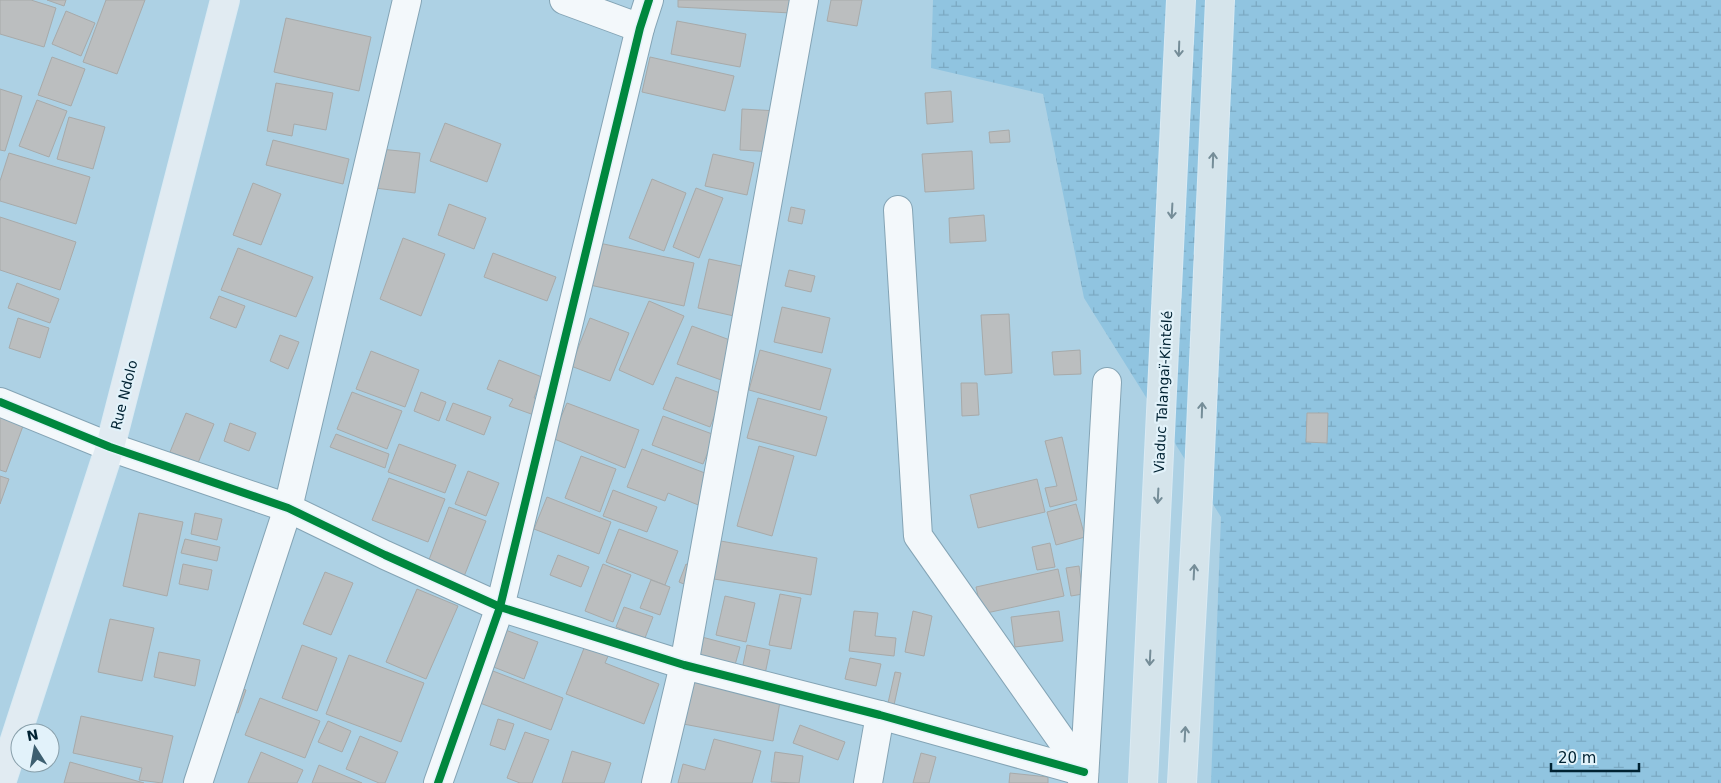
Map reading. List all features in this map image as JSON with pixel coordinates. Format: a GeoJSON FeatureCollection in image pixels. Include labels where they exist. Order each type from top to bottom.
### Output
{"type":"FeatureCollection","features":[{"type":"Feature","properties":{"kind":"highway","name":"Viaduc Talangaï-Kintélé"},"geometry":{"type":"LineString","coordinates":[[1143,783],[1182,0]]}},
{"type":"Feature","properties":{"kind":"highway"},"geometry":{"type":"LineString","coordinates":[[1182,783],[1198,497],[1220,0]]}},
{"type":"Feature","properties":{"kind":"main road","name":"Rue Ndolo"},"geometry":{"type":"LineString","coordinates":[[1,783],[110,447],[225,0]]}},
{"type":"Feature","properties":{"kind":"street"},"geometry":{"type":"LineString","coordinates":[[198,783],[288,508],[407,0]]}},
{"type":"Feature","properties":{"kind":"street"},"geometry":{"type":"LineString","coordinates":[[564,0],[640,28]]}},
{"type":"Feature","properties":{"kind":"street"},"geometry":{"type":"LineString","coordinates":[[438,783],[500,607],[640,28],[649,0]]}},
{"type":"Feature","properties":{"kind":"street"},"geometry":{"type":"LineString","coordinates":[[656,783],[684,665],[804,0]]}},
{"type":"Feature","properties":{"kind":"street"},"geometry":{"type":"LineString","coordinates":[[898,210],[918,536],[1082,779]]}},
{"type":"Feature","properties":{"kind":"street"},"geometry":{"type":"LineString","coordinates":[[1082,779],[1107,382]]}},
{"type":"Feature","properties":{"kind":"street"},"geometry":{"type":"LineString","coordinates":[[0,402],[110,447],[288,508],[385,555],[500,607],[684,665],[880,715],[1082,779]]}},
{"type":"Feature","properties":{"kind":"street"},"geometry":{"type":"LineString","coordinates":[[868,783],[880,715]]}},
{"type":"Feature","properties":{"kind":"green space"},"geometry":{"type":"Polygon","coordinates":[[[933,0],[1721,0],[1721,783],[1211,783],[1221,517],[1084,298],[1043,94],[931,68],[933,0]]]}},
{"type":"Feature","properties":{"kind":"building"},"geometry":{"type":"Polygon","coordinates":[[[0,0],[31,0],[56,8],[44,47],[0,34],[0,0]]]}},
{"type":"Feature","properties":{"kind":"building"},"geometry":{"type":"Polygon","coordinates":[[[47,0],[66,0],[64,6],[47,0]]]}},
{"type":"Feature","properties":{"kind":"building"},"geometry":{"type":"Polygon","coordinates":[[[106,0],[145,0],[117,74],[83,62],[106,0]]]}},
{"type":"Feature","properties":{"kind":"building"},"geometry":{"type":"Polygon","coordinates":[[[678,0],[792,0],[791,13],[678,7],[678,0]]]}},
{"type":"Feature","properties":{"kind":"building"},"geometry":{"type":"Polygon","coordinates":[[[831,0],[862,0],[857,26],[827,21],[831,0]]]}},
{"type":"Feature","properties":{"kind":"building"},"geometry":{"type":"Polygon","coordinates":[[[66,11],[95,23],[81,56],[52,44],[66,11]]]}},
{"type":"Feature","properties":{"kind":"building"},"geometry":{"type":"Polygon","coordinates":[[[286,18],[371,37],[359,91],[274,72],[286,18]]]}},
{"type":"Feature","properties":{"kind":"building"},"geometry":{"type":"Polygon","coordinates":[[[677,21],[746,34],[740,67],[671,54],[677,21]]]}},
{"type":"Feature","properties":{"kind":"building"},"geometry":{"type":"Polygon","coordinates":[[[52,57],[85,69],[71,106],[38,95],[52,57]]]}},
{"type":"Feature","properties":{"kind":"building"},"geometry":{"type":"Polygon","coordinates":[[[650,57],[734,76],[725,111],[642,92],[650,57]]]}},
{"type":"Feature","properties":{"kind":"building"},"geometry":{"type":"Polygon","coordinates":[[[276,83],[333,93],[326,130],[294,124],[292,136],[267,131],[276,83]]]}},
{"type":"Feature","properties":{"kind":"building"},"geometry":{"type":"Polygon","coordinates":[[[0,89],[22,96],[5,151],[0,150],[0,89]]]}},
{"type":"Feature","properties":{"kind":"building"},"geometry":{"type":"Polygon","coordinates":[[[951,91],[953,122],[927,124],[925,93],[951,91]]]}},
{"type":"Feature","properties":{"kind":"building"},"geometry":{"type":"Polygon","coordinates":[[[37,100],[67,111],[49,157],[19,146],[37,100]]]}},
{"type":"Feature","properties":{"kind":"building"},"geometry":{"type":"Polygon","coordinates":[[[742,109],[778,111],[775,152],[740,150],[742,109]]]}},
{"type":"Feature","properties":{"kind":"building"},"geometry":{"type":"Polygon","coordinates":[[[69,117],[105,127],[93,169],[57,159],[69,117]]]}},
{"type":"Feature","properties":{"kind":"building"},"geometry":{"type":"Polygon","coordinates":[[[445,123],[501,144],[487,182],[430,161],[445,123]]]}},
{"type":"Feature","properties":{"kind":"building"},"geometry":{"type":"Polygon","coordinates":[[[1009,130],[1010,142],[990,143],[989,132],[1009,130]]]}},
{"type":"Feature","properties":{"kind":"building"},"geometry":{"type":"Polygon","coordinates":[[[273,140],[349,159],[343,184],[266,165],[273,140]]]}},
{"type":"Feature","properties":{"kind":"building"},"geometry":{"type":"Polygon","coordinates":[[[380,149],[420,153],[415,193],[375,188],[380,149]]]}},
{"type":"Feature","properties":{"kind":"building"},"geometry":{"type":"Polygon","coordinates":[[[972,151],[974,189],[925,192],[922,154],[972,151]]]}},
{"type":"Feature","properties":{"kind":"building"},"geometry":{"type":"Polygon","coordinates":[[[9,153],[90,177],[76,224],[0,201],[0,181],[9,153]]]}},
{"type":"Feature","properties":{"kind":"building"},"geometry":{"type":"Polygon","coordinates":[[[713,154],[754,163],[747,195],[705,186],[713,154]]]}},
{"type":"Feature","properties":{"kind":"building"},"geometry":{"type":"Polygon","coordinates":[[[652,179],[686,193],[664,251],[629,238],[652,179]]]}},
{"type":"Feature","properties":{"kind":"building"},"geometry":{"type":"Polygon","coordinates":[[[253,183],[281,194],[261,245],[233,235],[253,183]]]}},
{"type":"Feature","properties":{"kind":"building"},"geometry":{"type":"Polygon","coordinates":[[[696,188],[723,198],[699,258],[673,247],[696,188]]]}},
{"type":"Feature","properties":{"kind":"building"},"geometry":{"type":"Polygon","coordinates":[[[449,204],[486,218],[474,249],[438,235],[449,204]]]}},
{"type":"Feature","properties":{"kind":"building"},"geometry":{"type":"Polygon","coordinates":[[[791,207],[805,210],[802,224],[788,221],[791,207]]]}},
{"type":"Feature","properties":{"kind":"building"},"geometry":{"type":"Polygon","coordinates":[[[984,215],[986,241],[950,243],[949,218],[984,215]]]}},
{"type":"Feature","properties":{"kind":"building"},"geometry":{"type":"Polygon","coordinates":[[[0,217],[76,242],[60,290],[0,270],[0,217]]]}},
{"type":"Feature","properties":{"kind":"building"},"geometry":{"type":"Polygon","coordinates":[[[403,238],[445,254],[421,316],[380,299],[403,238]]]}},
{"type":"Feature","properties":{"kind":"building"},"geometry":{"type":"Polygon","coordinates":[[[599,243],[694,263],[684,306],[590,285],[599,243]]]}},
{"type":"Feature","properties":{"kind":"building"},"geometry":{"type":"Polygon","coordinates":[[[238,248],[313,277],[296,317],[221,290],[238,248]]]}},
{"type":"Feature","properties":{"kind":"building"},"geometry":{"type":"Polygon","coordinates":[[[493,253],[556,277],[547,301],[484,277],[493,253]]]}},
{"type":"Feature","properties":{"kind":"building"},"geometry":{"type":"Polygon","coordinates":[[[709,259],[755,269],[743,318],[698,308],[709,259]]]}},
{"type":"Feature","properties":{"kind":"building"},"geometry":{"type":"Polygon","coordinates":[[[789,270],[815,276],[811,292],[785,286],[789,270]]]}},
{"type":"Feature","properties":{"kind":"building"},"geometry":{"type":"Polygon","coordinates":[[[17,283],[59,299],[50,323],[8,308],[17,283]]]}},
{"type":"Feature","properties":{"kind":"building"},"geometry":{"type":"Polygon","coordinates":[[[219,296],[245,306],[236,328],[210,318],[219,296]]]}},
{"type":"Feature","properties":{"kind":"building"},"geometry":{"type":"Polygon","coordinates":[[[649,301],[684,316],[653,385],[619,370],[649,301]]]}},
{"type":"Feature","properties":{"kind":"building"},"geometry":{"type":"Polygon","coordinates":[[[782,307],[830,318],[822,353],[774,342],[782,307]]]}},
{"type":"Feature","properties":{"kind":"building"},"geometry":{"type":"Polygon","coordinates":[[[1009,314],[1012,373],[985,375],[981,315],[1009,314]]]}},
{"type":"Feature","properties":{"kind":"building"},"geometry":{"type":"Polygon","coordinates":[[[18,318],[49,328],[40,358],[9,348],[18,318]]]}},
{"type":"Feature","properties":{"kind":"building"},"geometry":{"type":"Polygon","coordinates":[[[590,318],[629,333],[610,381],[571,366],[590,318]]]}},
{"type":"Feature","properties":{"kind":"building"},"geometry":{"type":"Polygon","coordinates":[[[692,326],[738,343],[724,381],[677,364],[692,326]]]}},
{"type":"Feature","properties":{"kind":"building"},"geometry":{"type":"Polygon","coordinates":[[[280,335],[299,342],[288,369],[270,361],[280,335]]]}},
{"type":"Feature","properties":{"kind":"building"},"geometry":{"type":"Polygon","coordinates":[[[760,350],[831,369],[820,410],[749,390],[760,350]]]}},
{"type":"Feature","properties":{"kind":"building"},"geometry":{"type":"Polygon","coordinates":[[[1080,350],[1081,374],[1054,375],[1052,352],[1080,350]]]}},
{"type":"Feature","properties":{"kind":"building"},"geometry":{"type":"Polygon","coordinates":[[[371,351],[419,370],[405,407],[356,389],[371,351]]]}},
{"type":"Feature","properties":{"kind":"building"},"geometry":{"type":"Polygon","coordinates":[[[499,360],[542,377],[534,398],[539,399],[534,415],[509,406],[513,399],[487,389],[499,360]]]}},
{"type":"Feature","properties":{"kind":"building"},"geometry":{"type":"Polygon","coordinates":[[[676,377],[723,394],[710,427],[663,409],[676,377]]]}},
{"type":"Feature","properties":{"kind":"building"},"geometry":{"type":"Polygon","coordinates":[[[961,383],[977,383],[979,415],[962,416],[961,383]]]}},
{"type":"Feature","properties":{"kind":"building"},"geometry":{"type":"Polygon","coordinates":[[[352,392],[402,411],[387,449],[337,429],[352,392]]]}},
{"type":"Feature","properties":{"kind":"building"},"geometry":{"type":"Polygon","coordinates":[[[421,392],[446,402],[439,421],[414,411],[421,392]]]}},
{"type":"Feature","properties":{"kind":"building"},"geometry":{"type":"Polygon","coordinates":[[[758,398],[827,417],[816,456],[747,438],[758,398]]]}},
{"type":"Feature","properties":{"kind":"building"},"geometry":{"type":"Polygon","coordinates":[[[453,403],[491,417],[484,435],[446,420],[453,403]]]}},
{"type":"Feature","properties":{"kind":"building"},"geometry":{"type":"Polygon","coordinates":[[[567,403],[639,430],[625,468],[552,438],[567,403]]]}},
{"type":"Feature","properties":{"kind":"building"},"geometry":{"type":"Polygon","coordinates":[[[186,413],[214,424],[198,463],[170,452],[186,413]]]}},
{"type":"Feature","properties":{"kind":"building"},"geometry":{"type":"Polygon","coordinates":[[[1307,413],[1328,413],[1327,443],[1306,442],[1307,413]]]}},
{"type":"Feature","properties":{"kind":"building"},"geometry":{"type":"Polygon","coordinates":[[[663,416],[715,435],[703,464],[652,445],[663,416]]]}},
{"type":"Feature","properties":{"kind":"building"},"geometry":{"type":"Polygon","coordinates":[[[0,417],[23,426],[6,472],[0,470],[0,417]]]}},
{"type":"Feature","properties":{"kind":"building"},"geometry":{"type":"Polygon","coordinates":[[[230,423],[256,433],[249,451],[224,441],[230,423]]]}},
{"type":"Feature","properties":{"kind":"building"},"geometry":{"type":"Polygon","coordinates":[[[336,434],[389,454],[385,468],[330,447],[336,434]]]}},
{"type":"Feature","properties":{"kind":"building"},"geometry":{"type":"Polygon","coordinates":[[[1062,437],[1077,500],[1050,507],[1045,488],[1057,486],[1045,441],[1062,437]]]}},
{"type":"Feature","properties":{"kind":"building"},"geometry":{"type":"Polygon","coordinates":[[[399,444],[456,465],[445,493],[388,472],[399,444]]]}},
{"type":"Feature","properties":{"kind":"building"},"geometry":{"type":"Polygon","coordinates":[[[759,446],[794,456],[772,536],[737,526],[759,446]]]}},
{"type":"Feature","properties":{"kind":"building"},"geometry":{"type":"Polygon","coordinates":[[[642,449],[718,478],[706,508],[668,493],[665,501],[627,487],[642,449]]]}},
{"type":"Feature","properties":{"kind":"building"},"geometry":{"type":"Polygon","coordinates":[[[581,456],[616,469],[600,512],[565,498],[581,456]]]}},
{"type":"Feature","properties":{"kind":"building"},"geometry":{"type":"Polygon","coordinates":[[[468,471],[499,483],[486,516],[455,504],[468,471]]]}},
{"type":"Feature","properties":{"kind":"building"},"geometry":{"type":"Polygon","coordinates":[[[0,476],[9,479],[0,504],[0,476]]]}},
{"type":"Feature","properties":{"kind":"building"},"geometry":{"type":"Polygon","coordinates":[[[389,478],[445,499],[428,542],[372,520],[389,478]]]}},
{"type":"Feature","properties":{"kind":"building"},"geometry":{"type":"Polygon","coordinates":[[[1037,479],[1045,512],[978,528],[970,495],[1037,479]]]}},
{"type":"Feature","properties":{"kind":"building"},"geometry":{"type":"Polygon","coordinates":[[[613,490],[657,507],[647,532],[603,516],[613,490]]]}},
{"type":"Feature","properties":{"kind":"building"},"geometry":{"type":"Polygon","coordinates":[[[547,497],[611,522],[599,554],[534,529],[547,497]]]}},
{"type":"Feature","properties":{"kind":"building"},"geometry":{"type":"Polygon","coordinates":[[[1076,504],[1085,537],[1056,545],[1047,512],[1076,504]]]}},
{"type":"Feature","properties":{"kind":"building"},"geometry":{"type":"Polygon","coordinates":[[[449,507],[486,521],[463,579],[427,565],[449,507]]]}},
{"type":"Feature","properties":{"kind":"building"},"geometry":{"type":"Polygon","coordinates":[[[139,513],[183,522],[167,596],[123,586],[139,513]]]}},
{"type":"Feature","properties":{"kind":"building"},"geometry":{"type":"Polygon","coordinates":[[[195,513],[222,519],[217,540],[191,534],[195,513]]]}},
{"type":"Feature","properties":{"kind":"building"},"geometry":{"type":"Polygon","coordinates":[[[619,529],[678,551],[665,585],[606,562],[619,529]]]}},
{"type":"Feature","properties":{"kind":"building"},"geometry":{"type":"Polygon","coordinates":[[[185,539],[220,547],[217,561],[181,553],[185,539]]]}},
{"type":"Feature","properties":{"kind":"building"},"geometry":{"type":"Polygon","coordinates":[[[715,540],[817,558],[811,595],[708,578],[715,540]]]}},
{"type":"Feature","properties":{"kind":"building"},"geometry":{"type":"Polygon","coordinates":[[[1050,543],[1055,567],[1037,570],[1032,547],[1050,543]]]}},
{"type":"Feature","properties":{"kind":"building"},"geometry":{"type":"Polygon","coordinates":[[[558,555],[589,567],[581,587],[550,575],[558,555]]]}},
{"type":"Feature","properties":{"kind":"building"},"geometry":{"type":"Polygon","coordinates":[[[183,564],[212,570],[208,590],[179,584],[183,564]]]}},
{"type":"Feature","properties":{"kind":"building"},"geometry":{"type":"Polygon","coordinates":[[[603,564],[631,575],[613,622],[585,611],[603,564]]]}},
{"type":"Feature","properties":{"kind":"building"},"geometry":{"type":"Polygon","coordinates":[[[686,564],[698,569],[691,587],[679,582],[686,564]]]}},
{"type":"Feature","properties":{"kind":"building"},"geometry":{"type":"Polygon","coordinates":[[[1079,566],[1083,594],[1071,596],[1066,568],[1079,566]]]}},
{"type":"Feature","properties":{"kind":"building"},"geometry":{"type":"Polygon","coordinates":[[[1058,569],[1064,596],[982,614],[976,587],[1058,569]]]}},
{"type":"Feature","properties":{"kind":"building"},"geometry":{"type":"Polygon","coordinates":[[[325,572],[353,583],[331,635],[303,624],[325,572]]]}},
{"type":"Feature","properties":{"kind":"building"},"geometry":{"type":"Polygon","coordinates":[[[651,580],[670,587],[660,615],[640,608],[651,580]]]}},
{"type":"Feature","properties":{"kind":"building"},"geometry":{"type":"Polygon","coordinates":[[[417,589],[458,606],[426,679],[386,662],[417,589]]]}},
{"type":"Feature","properties":{"kind":"building"},"geometry":{"type":"Polygon","coordinates":[[[780,594],[801,598],[791,649],[769,645],[780,594]]]}},
{"type":"Feature","properties":{"kind":"building"},"geometry":{"type":"Polygon","coordinates":[[[725,596],[755,603],[746,642],[716,635],[725,596]]]}},
{"type":"Feature","properties":{"kind":"building"},"geometry":{"type":"Polygon","coordinates":[[[624,607],[653,617],[645,638],[616,627],[624,607]]]}},
{"type":"Feature","properties":{"kind":"building"},"geometry":{"type":"Polygon","coordinates":[[[854,611],[878,613],[875,636],[896,638],[894,656],[849,651],[854,611]]]}},
{"type":"Feature","properties":{"kind":"building"},"geometry":{"type":"Polygon","coordinates":[[[913,611],[932,616],[924,656],[905,652],[913,611]]]}},
{"type":"Feature","properties":{"kind":"building"},"geometry":{"type":"Polygon","coordinates":[[[1059,611],[1063,641],[1015,647],[1011,617],[1059,611]]]}},
{"type":"Feature","properties":{"kind":"building"},"geometry":{"type":"Polygon","coordinates":[[[110,619],[154,628],[142,681],[98,672],[110,619]]]}},
{"type":"Feature","properties":{"kind":"building"},"geometry":{"type":"Polygon","coordinates":[[[500,628],[538,642],[524,679],[486,664],[500,628]]]}},
{"type":"Feature","properties":{"kind":"building"},"geometry":{"type":"Polygon","coordinates":[[[698,636],[740,647],[733,672],[691,663],[698,636]]]}},
{"type":"Feature","properties":{"kind":"building"},"geometry":{"type":"Polygon","coordinates":[[[588,638],[612,647],[605,663],[659,684],[644,724],[566,694],[588,638]]]}},
{"type":"Feature","properties":{"kind":"building"},"geometry":{"type":"Polygon","coordinates":[[[302,645],[337,658],[317,711],[282,698],[302,645]]]}},
{"type":"Feature","properties":{"kind":"building"},"geometry":{"type":"Polygon","coordinates":[[[747,645],[770,650],[764,679],[741,675],[747,645]]]}},
{"type":"Feature","properties":{"kind":"building"},"geometry":{"type":"Polygon","coordinates":[[[159,652],[200,660],[195,686],[154,677],[159,652]]]}},
{"type":"Feature","properties":{"kind":"building"},"geometry":{"type":"Polygon","coordinates":[[[349,655],[424,683],[401,742],[326,714],[349,655]]]}},
{"type":"Feature","properties":{"kind":"building"},"geometry":{"type":"Polygon","coordinates":[[[850,658],[881,664],[876,686],[845,679],[850,658]]]}},
{"type":"Feature","properties":{"kind":"building"},"geometry":{"type":"Polygon","coordinates":[[[493,671],[563,698],[551,730],[480,703],[493,671]]]}},
{"type":"Feature","properties":{"kind":"building"},"geometry":{"type":"Polygon","coordinates":[[[895,672],[901,673],[894,705],[888,703],[895,672]]]}},
{"type":"Feature","properties":{"kind":"building"},"geometry":{"type":"Polygon","coordinates":[[[687,679],[781,696],[773,741],[678,723],[687,679]]]}},
{"type":"Feature","properties":{"kind":"building"},"geometry":{"type":"Polygon","coordinates":[[[233,685],[246,690],[238,713],[225,708],[233,685]]]}},
{"type":"Feature","properties":{"kind":"building"},"geometry":{"type":"Polygon","coordinates":[[[260,698],[320,721],[305,758],[245,735],[260,698]]]}},
{"type":"Feature","properties":{"kind":"building"},"geometry":{"type":"Polygon","coordinates":[[[81,716],[173,736],[162,783],[139,780],[142,768],[73,753],[81,716]]]}},
{"type":"Feature","properties":{"kind":"building"},"geometry":{"type":"Polygon","coordinates":[[[498,719],[514,724],[505,750],[490,745],[498,719]]]}},
{"type":"Feature","properties":{"kind":"building"},"geometry":{"type":"Polygon","coordinates":[[[328,721],[351,731],[342,752],[318,742],[328,721]]]}},
{"type":"Feature","properties":{"kind":"building"},"geometry":{"type":"Polygon","coordinates":[[[800,725],[845,742],[838,760],[793,743],[800,725]]]}},
{"type":"Feature","properties":{"kind":"building"},"geometry":{"type":"Polygon","coordinates":[[[525,732],[549,740],[532,783],[520,783],[507,778],[525,732]]]}},
{"type":"Feature","properties":{"kind":"building"},"geometry":{"type":"Polygon","coordinates":[[[360,736],[398,752],[385,783],[379,783],[346,769],[360,736]]]}},
{"type":"Feature","properties":{"kind":"building"},"geometry":{"type":"Polygon","coordinates":[[[714,739],[761,751],[752,783],[678,783],[683,764],[705,770],[714,739]]]}},
{"type":"Feature","properties":{"kind":"building"},"geometry":{"type":"Polygon","coordinates":[[[572,751],[611,763],[604,783],[562,783],[572,751]]]}},
{"type":"Feature","properties":{"kind":"building"},"geometry":{"type":"Polygon","coordinates":[[[261,752],[303,770],[297,783],[248,783],[261,752]]]}},
{"type":"Feature","properties":{"kind":"building"},"geometry":{"type":"Polygon","coordinates":[[[775,752],[803,756],[799,783],[771,782],[775,752]]]}},
{"type":"Feature","properties":{"kind":"building"},"geometry":{"type":"Polygon","coordinates":[[[921,753],[936,757],[929,783],[913,783],[921,753]]]}},
{"type":"Feature","properties":{"kind":"building"},"geometry":{"type":"Polygon","coordinates":[[[70,762],[144,783],[64,783],[70,762]]]}},
{"type":"Feature","properties":{"kind":"building"},"geometry":{"type":"Polygon","coordinates":[[[319,765],[362,783],[312,783],[319,765]]]}},
{"type":"Feature","properties":{"kind":"building"},"geometry":{"type":"Polygon","coordinates":[[[1010,773],[1048,777],[1048,783],[1009,783],[1010,773]]]}},
{"type":"Feature","properties":{"kind":"cycle path"},"geometry":{"type":"LineString","coordinates":[[438,783],[500,607],[640,28],[649,0]]}},
{"type":"Feature","properties":{"kind":"cycle path"},"geometry":{"type":"LineString","coordinates":[[0,402],[110,447],[288,508],[385,555],[500,607],[684,665],[880,715],[1084,772]]}}]}
